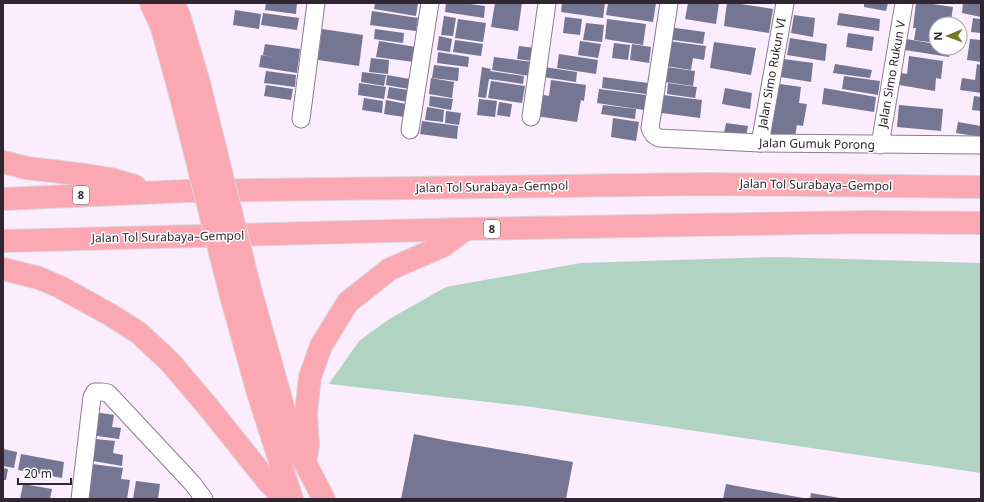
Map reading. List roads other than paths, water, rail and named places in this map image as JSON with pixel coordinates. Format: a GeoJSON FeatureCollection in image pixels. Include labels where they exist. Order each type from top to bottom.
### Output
{"type":"FeatureCollection","features":[{"type":"Feature","properties":{"kind":"highway"},"geometry":{"type":"LineString","coordinates":[[152,3],[162,28],[180,93],[240,288],[293,442],[306,463],[324,499]]}},
{"type":"Feature","properties":{"kind":"highway"},"geometry":{"type":"LineString","coordinates":[[173,3],[199,83],[240,288],[258,393],[292,499]]}},
{"type":"Feature","properties":{"kind":"highway"},"geometry":{"type":"LineString","coordinates":[[3,162],[27,168],[86,175],[159,192]]}},
{"type":"Feature","properties":{"kind":"highway","name":"Jalan Tol Surabaya–Gempol"},"geometry":{"type":"LineString","coordinates":[[3,199],[159,192],[706,184],[981,187]]}},
{"type":"Feature","properties":{"kind":"highway","name":"Jalan Tol Surabaya–Gempol"},"geometry":{"type":"LineString","coordinates":[[3,241],[466,229],[870,222],[981,223]]}},
{"type":"Feature","properties":{"kind":"highway"},"geometry":{"type":"LineString","coordinates":[[306,463],[308,444],[306,413],[310,377],[321,346],[348,302],[390,269],[443,246],[466,229]]}},
{"type":"Feature","properties":{"kind":"highway"},"geometry":{"type":"LineString","coordinates":[[3,269],[39,278],[60,287],[109,314],[139,333],[170,362],[269,483],[285,499]]}},
{"type":"Feature","properties":{"kind":"street"},"geometry":{"type":"LineString","coordinates":[[301,119],[316,3]]}},
{"type":"Feature","properties":{"kind":"street"},"geometry":{"type":"LineString","coordinates":[[410,130],[430,3]]}},
{"type":"Feature","properties":{"kind":"street"},"geometry":{"type":"LineString","coordinates":[[531,117],[547,3]]}},
{"type":"Feature","properties":{"kind":"street","name":"Jalan Gumuk Porong"},"geometry":{"type":"LineString","coordinates":[[669,3],[650,128],[654,136],[659,138],[760,143],[981,145]]}},
{"type":"Feature","properties":{"kind":"street","name":"Jalan Simo Rukun VI"},"geometry":{"type":"LineString","coordinates":[[760,143],[785,3]]}},
{"type":"Feature","properties":{"kind":"street","name":"Jalan Simo Rukun V"},"geometry":{"type":"LineString","coordinates":[[880,144],[904,3]]}},
{"type":"Feature","properties":{"kind":"street"},"geometry":{"type":"LineString","coordinates":[[80,499],[92,397],[95,392],[108,393],[191,492],[204,499]]}}]}
